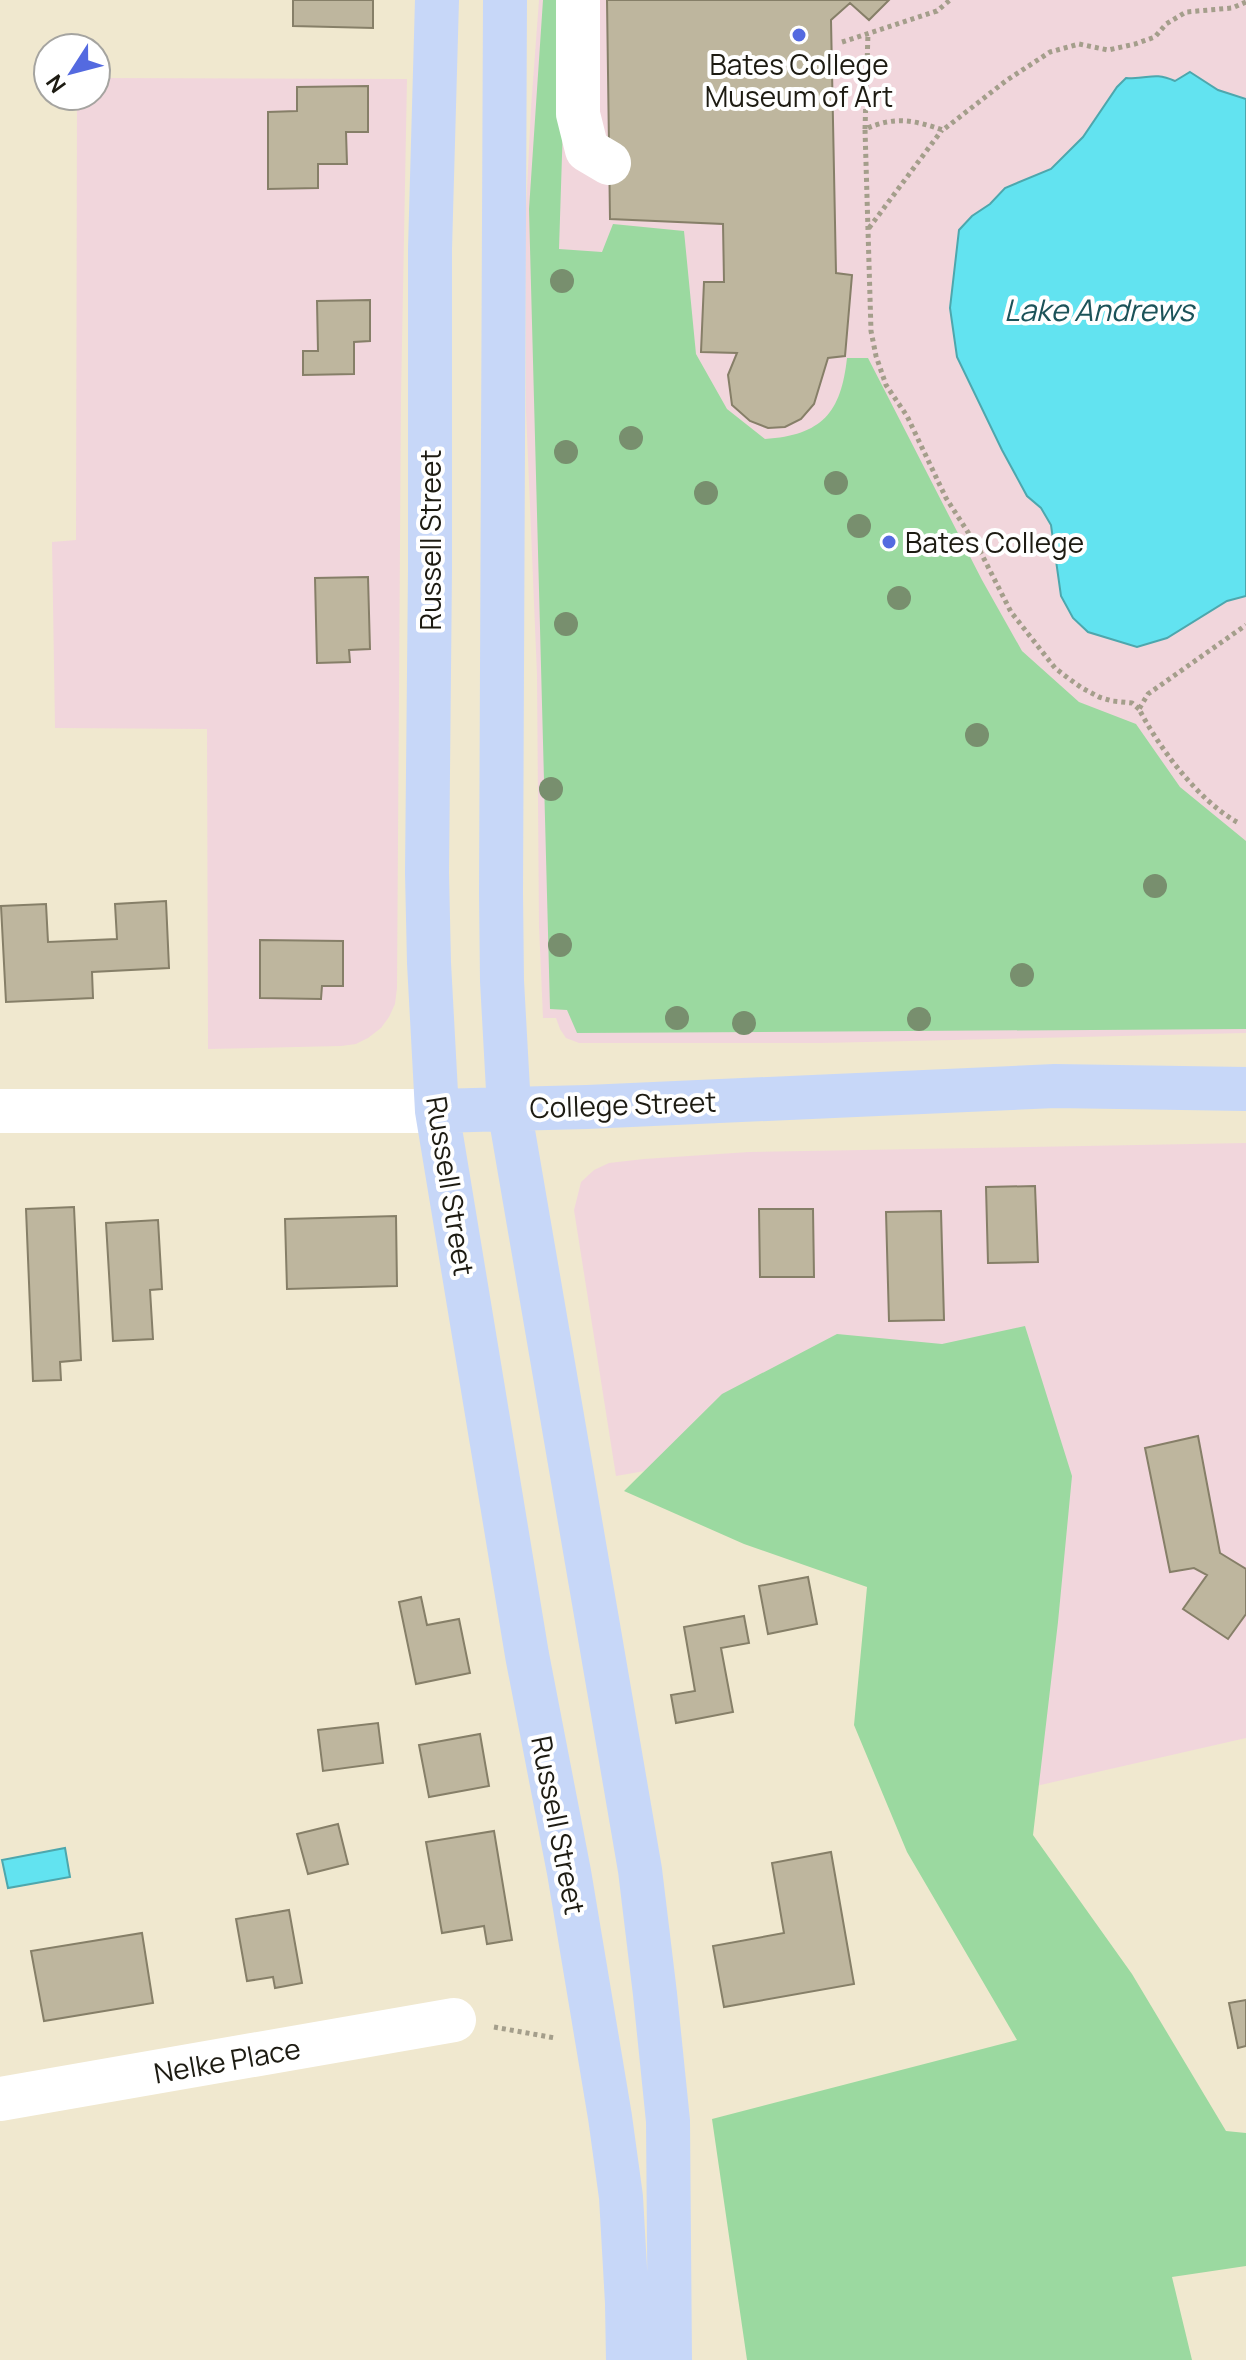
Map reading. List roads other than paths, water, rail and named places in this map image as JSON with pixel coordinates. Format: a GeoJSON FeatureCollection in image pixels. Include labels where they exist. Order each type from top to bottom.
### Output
{"type":"FeatureCollection","features":[{"type":"Feature","properties":{"kind":"main road","name":"Russell Street"},"geometry":{"type":"LineString","coordinates":[[437,0],[430,249],[427,873],[437,1111],[527,1655],[569,1872],[610,2117],[621,2197],[628,2360]]}},
{"type":"Feature","properties":{"kind":"main road"},"geometry":{"type":"LineString","coordinates":[[505,0],[501,893],[509,1108],[640,1870],[674,2199],[700,2360]]}},
{"type":"Feature","properties":{"kind":"main road","name":"College Street"},"geometry":{"type":"LineString","coordinates":[[437,1111],[1055,1086],[1246,1089]]}},
{"type":"Feature","properties":{"kind":"main road"},"geometry":{"type":"LineString","coordinates":[[668,2121],[670,2360]]}},
{"type":"Feature","properties":{"kind":"street"},"geometry":{"type":"LineString","coordinates":[[578,0],[578,114],[587,150],[609,163]]}},
{"type":"Feature","properties":{"kind":"street","name":"College Street"},"geometry":{"type":"LineString","coordinates":[[0,1111],[437,1111]]}},
{"type":"Feature","properties":{"kind":"street","name":"Nelke Place"},"geometry":{"type":"LineString","coordinates":[[0,2099],[454,2020]]}},
{"type":"Feature","properties":{"kind":"water","name":"Lake Andrews"},"geometry":{"type":"Polygon","coordinates":[[[1190,72],[1218,90],[1246,99],[1246,596],[1227,601],[1167,638],[1137,647],[1088,632],[1073,618],[1061,596],[1051,525],[1041,508],[1027,496],[957,357],[950,308],[959,230],[972,216],[990,204],[1005,188],[1051,169],[1083,137],[1126,78],[1155,76],[1175,81],[1190,72]]]}},
{"type":"Feature","properties":{"kind":"water"},"geometry":{"type":"Polygon","coordinates":[[[65,1848],[70,1877],[8,1888],[2,1860],[65,1848]]]}},
{"type":"Feature","properties":{"kind":"place","name":"Bates College Museum of Art"},"geometry":{"type":"Point","coordinates":[799,35]}},
{"type":"Feature","properties":{"kind":"place","name":"Bates College"},"geometry":{"type":"Point","coordinates":[889,542]}}]}
